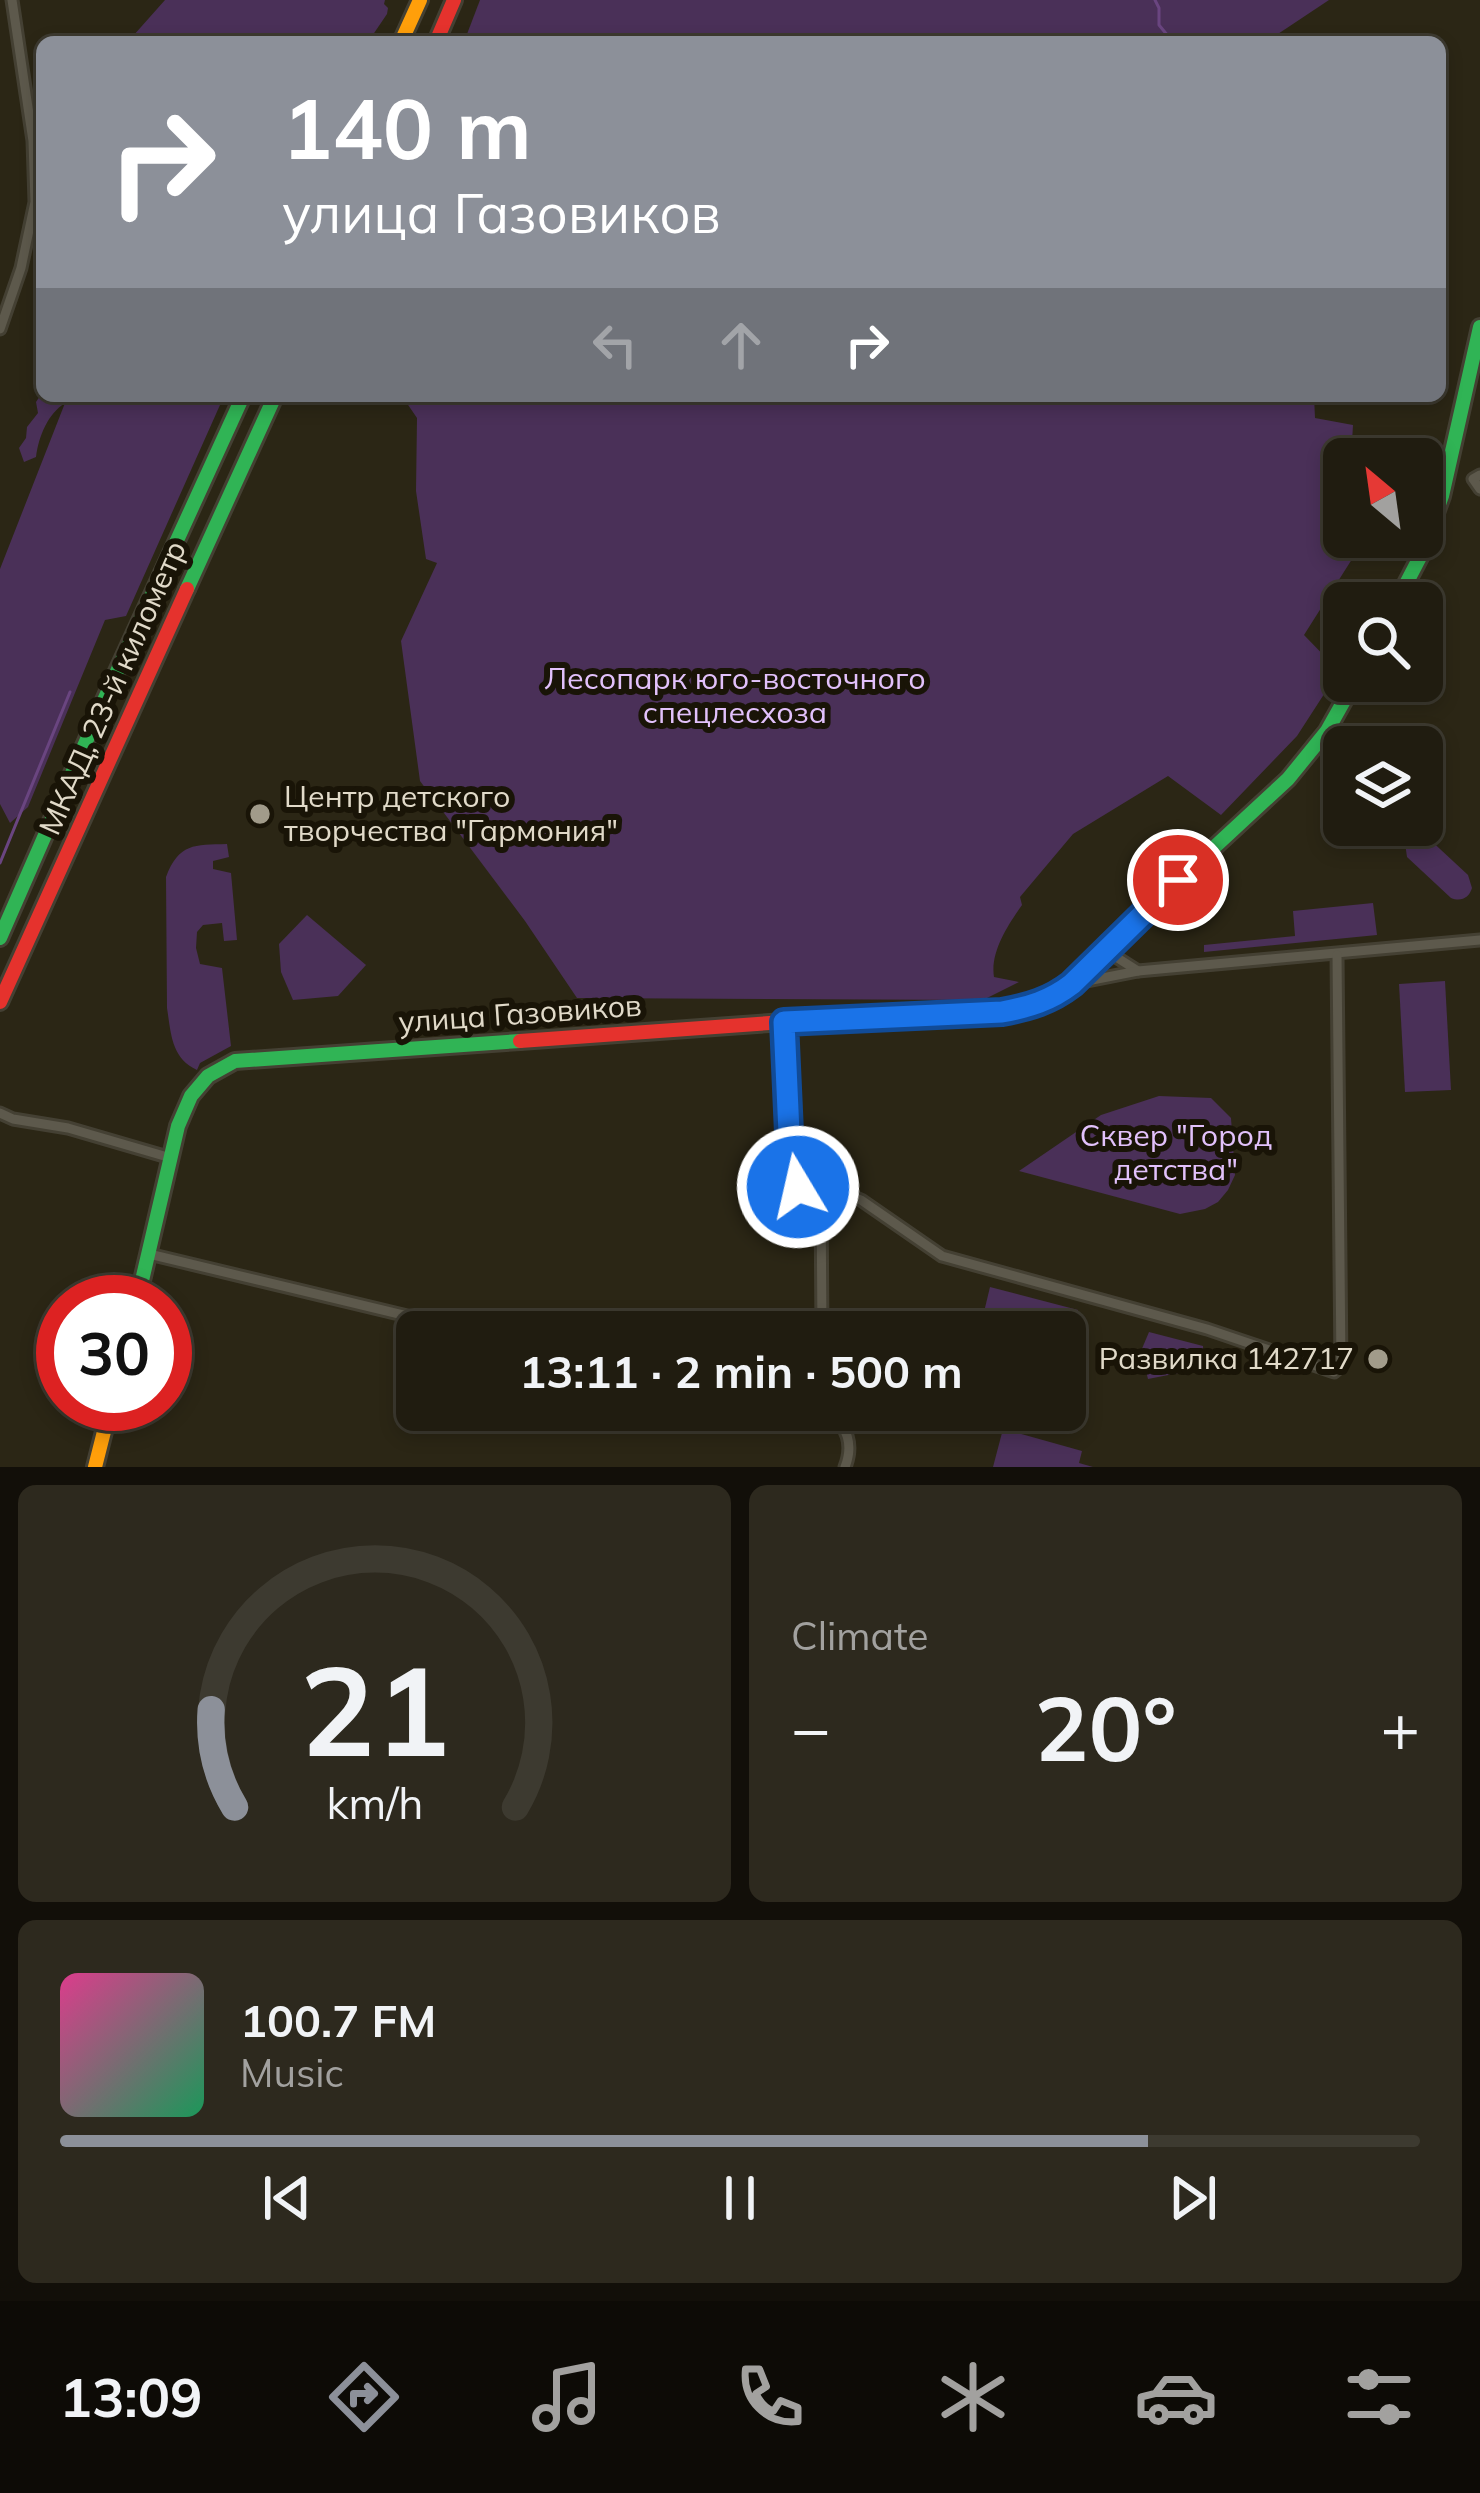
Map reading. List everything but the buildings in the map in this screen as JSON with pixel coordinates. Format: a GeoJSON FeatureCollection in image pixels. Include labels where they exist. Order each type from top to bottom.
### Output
{"type":"FeatureCollection","features":[{"type":"Feature","properties":{"kind":"main road"},"geometry":{"type":"LineString","coordinates":[[404,36],[420,0]]}},
{"type":"Feature","properties":{"kind":"main road"},"geometry":{"type":"LineString","coordinates":[[439,36],[454,0]]}},
{"type":"Feature","properties":{"kind":"main road"},"geometry":{"type":"LineString","coordinates":[[1407,582],[1442,496],[1480,327]]}},
{"type":"Feature","properties":{"kind":"main road","name":"МКАД, 23-й километр"},"geometry":{"type":"LineString","coordinates":[[0,938],[239,402]]}},
{"type":"Feature","properties":{"kind":"main road","name":"МКАД, 23-й километр"},"geometry":{"type":"LineString","coordinates":[[0,1002],[272,402]]}},
{"type":"Feature","properties":{"kind":"main road"},"geometry":{"type":"LineString","coordinates":[[1072,984],[1288,779],[1327,731],[1343,702]]}},
{"type":"Feature","properties":{"kind":"main road","name":"улица Газовиков"},"geometry":{"type":"LineString","coordinates":[[143,1275],[178,1126],[191,1096],[208,1076],[235,1061],[784,1022],[1002,1012],[1033,1006],[1072,984]]}},
{"type":"Feature","properties":{"kind":"main road"},"geometry":{"type":"LineString","coordinates":[[95,1467],[104,1431]]}},
{"type":"Feature","properties":{"kind":"street"},"geometry":{"type":"LineString","coordinates":[[0,329],[21,268],[35,202],[33,141],[12,0]]}},
{"type":"Feature","properties":{"kind":"street"},"geometry":{"type":"LineString","coordinates":[[1072,984],[1138,971],[1480,940]]}},
{"type":"Feature","properties":{"kind":"street"},"geometry":{"type":"LineString","coordinates":[[1106,950],[1138,971]]}},
{"type":"Feature","properties":{"kind":"street"},"geometry":{"type":"LineString","coordinates":[[784,1022],[791,1177],[807,1193],[845,1193],[861,1200],[942,1256],[1207,1328],[1334,1372],[1341,1366],[1336,955]]}},
{"type":"Feature","properties":{"kind":"street"},"geometry":{"type":"LineString","coordinates":[[0,1113],[171,1158]]}},
{"type":"Feature","properties":{"kind":"street"},"geometry":{"type":"LineString","coordinates":[[821,1192],[822,1311]]}},
{"type":"Feature","properties":{"kind":"street"},"geometry":{"type":"LineString","coordinates":[[149,1254],[396,1313]]}},
{"type":"Feature","properties":{"kind":"street"},"geometry":{"type":"LineString","coordinates":[[845,1431],[851,1451],[845,1467]]}},
{"type":"Feature","properties":{"kind":"green space"},"geometry":{"type":"Polygon","coordinates":[[[165,0],[385,0],[388,8],[372,36],[133,36],[165,0]]]}},
{"type":"Feature","properties":{"kind":"green space"},"geometry":{"type":"Polygon","coordinates":[[[480,0],[1329,0],[1275,36],[466,36],[480,0]]]}},
{"type":"Feature","properties":{"kind":"green space"},"geometry":{"type":"Polygon","coordinates":[[[36,402],[221,402],[126,616],[105,620],[28,807],[10,823],[0,804],[0,569],[65,403],[45,426],[36,457],[24,462],[19,448],[38,413],[36,402]]]}},
{"type":"Feature","properties":{"kind":"green space","name":"Лесопарк юго-восточного спецлесхоза"},"geometry":{"type":"Polygon","coordinates":[[[406,402],[1314,402],[1315,418],[1353,425],[1352,438],[1323,438],[1323,558],[1353,558],[1338,582],[1323,582],[1323,605],[1304,635],[1323,655],[1323,696],[1297,736],[1221,815],[1168,776],[1073,834],[1020,897],[1022,905],[997,949],[994,977],[1019,982],[983,1000],[577,998],[420,781],[401,641],[437,563],[426,559],[416,491],[417,418],[406,402]]]}},
{"type":"Feature","properties":{"kind":"green space"},"geometry":{"type":"Polygon","coordinates":[[[227,844],[229,857],[213,861],[213,869],[231,873],[237,940],[224,941],[222,923],[203,925],[197,932],[196,948],[200,964],[222,968],[231,1046],[200,1063],[197,1070],[177,1052],[170,1027],[166,877],[176,858],[189,848],[227,844]]]}},
{"type":"Feature","properties":{"kind":"green space"},"geometry":{"type":"Polygon","coordinates":[[[1405,846],[1437,846],[1468,875],[1472,888],[1467,897],[1451,898],[1407,857],[1405,846]]]}},
{"type":"Feature","properties":{"kind":"green space"},"geometry":{"type":"Polygon","coordinates":[[[1373,903],[1377,935],[1204,952],[1204,945],[1295,936],[1293,911],[1373,903]]]}},
{"type":"Feature","properties":{"kind":"green space"},"geometry":{"type":"Polygon","coordinates":[[[307,915],[366,965],[338,996],[293,1000],[281,972],[279,944],[307,915]]]}},
{"type":"Feature","properties":{"kind":"green space"},"geometry":{"type":"Polygon","coordinates":[[[1445,981],[1451,1090],[1405,1092],[1399,984],[1445,981]]]}},
{"type":"Feature","properties":{"kind":"green space","name":"Сквер \"Город детства\""},"geometry":{"type":"Polygon","coordinates":[[[1159,1096],[1211,1098],[1231,1118],[1235,1175],[1218,1202],[1205,1209],[1180,1214],[1019,1171],[1101,1115],[1159,1096]]]}},
{"type":"Feature","properties":{"kind":"green space"},"geometry":{"type":"Polygon","coordinates":[[[990,1287],[1078,1310],[1078,1311],[984,1311],[990,1287]]]}},
{"type":"Feature","properties":{"kind":"green space"},"geometry":{"type":"Polygon","coordinates":[[[1149,1332],[1203,1346],[1204,1368],[1148,1379],[1141,1351],[1149,1332]]]}},
{"type":"Feature","properties":{"kind":"green space"},"geometry":{"type":"Polygon","coordinates":[[[1002,1431],[1010,1431],[1082,1451],[1079,1463],[1093,1467],[993,1467],[1002,1431]]]}},
{"type":"Feature","properties":{"kind":"waterway"},"geometry":{"type":"LineString","coordinates":[[1155,0],[1159,25],[1168,36]]}},
{"type":"Feature","properties":{"kind":"waterway"},"geometry":{"type":"LineString","coordinates":[[0,863],[70,692]]}},
{"type":"Feature","properties":{"kind":"traffic: fast"},"geometry":{"type":"LineString","coordinates":[[1407,582],[1442,496],[1480,327]]}},
{"type":"Feature","properties":{"kind":"traffic: fast"},"geometry":{"type":"LineString","coordinates":[[0,938],[240,402]]}},
{"type":"Feature","properties":{"kind":"traffic: fast"},"geometry":{"type":"LineString","coordinates":[[187,589],[272,402]]}},
{"type":"Feature","properties":{"kind":"traffic: fast"},"geometry":{"type":"LineString","coordinates":[[1040,1003],[1086,971],[1288,779],[1327,731],[1343,702]]}},
{"type":"Feature","properties":{"kind":"traffic: fast"},"geometry":{"type":"LineString","coordinates":[[143,1275],[178,1126],[191,1096],[208,1076],[235,1061],[520,1041]]}},
{"type":"Feature","properties":{"kind":"traffic: slow"},"geometry":{"type":"LineString","coordinates":[[404,36],[420,0]]}},
{"type":"Feature","properties":{"kind":"traffic: slow"},"geometry":{"type":"LineString","coordinates":[[95,1467],[104,1431]]}},
{"type":"Feature","properties":{"kind":"traffic: jam"},"geometry":{"type":"LineString","coordinates":[[439,36],[454,0]]}},
{"type":"Feature","properties":{"kind":"traffic: jam"},"geometry":{"type":"LineString","coordinates":[[0,1002],[187,589]]}},
{"type":"Feature","properties":{"kind":"traffic: jam"},"geometry":{"type":"LineString","coordinates":[[520,1041],[1002,1012],[1040,1003]]}},
{"type":"Feature","properties":{"kind":"place","name":"Центр детского творчества \"Гармония\""},"geometry":{"type":"Point","coordinates":[260,814]}},
{"type":"Feature","properties":{"kind":"place","name":"Развилка 142717"},"geometry":{"type":"Point","coordinates":[1378,1359]}},
{"type":"Feature","properties":{"kind":"route"},"geometry":{"type":"LineString","coordinates":[[798,1187],[791,1177],[784,1022],[1002,1012],[1033,1006],[1072,984],[1178,880]]}}]}
